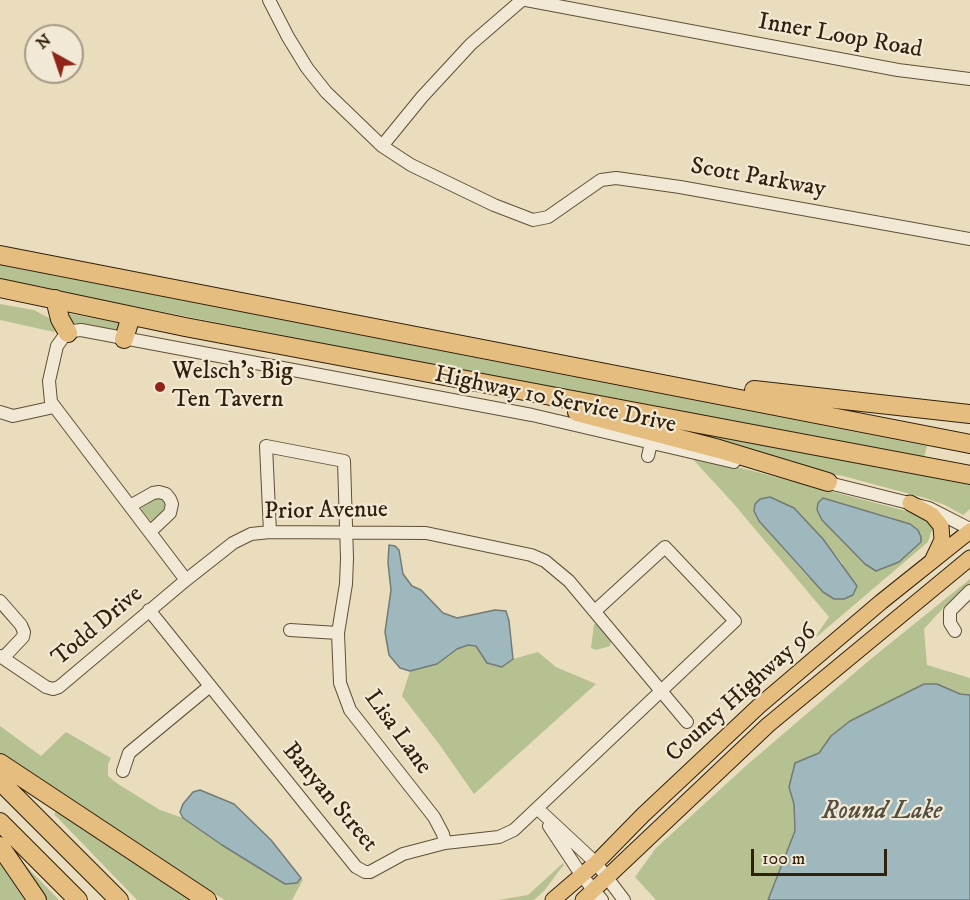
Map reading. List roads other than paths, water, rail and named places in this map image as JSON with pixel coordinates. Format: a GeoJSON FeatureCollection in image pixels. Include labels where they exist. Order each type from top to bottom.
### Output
{"type":"FeatureCollection","features":[{"type":"Feature","properties":{"kind":"highway"},"geometry":{"type":"LineString","coordinates":[[0,255],[970,444]]}},
{"type":"Feature","properties":{"kind":"highway"},"geometry":{"type":"LineString","coordinates":[[0,288],[468,381],[970,475]]}},
{"type":"Feature","properties":{"kind":"highway"},"geometry":{"type":"LineString","coordinates":[[51,298],[68,333]]}},
{"type":"Feature","properties":{"kind":"highway"},"geometry":{"type":"LineString","coordinates":[[124,339],[131,315]]}},
{"type":"Feature","properties":{"kind":"highway"},"geometry":{"type":"LineString","coordinates":[[635,378],[970,414]]}},
{"type":"Feature","properties":{"kind":"highway"},"geometry":{"type":"LineString","coordinates":[[468,381],[719,449],[828,482]]}},
{"type":"Feature","properties":{"kind":"highway"},"geometry":{"type":"LineString","coordinates":[[0,763],[207,900]]}},
{"type":"Feature","properties":{"kind":"highway"},"geometry":{"type":"LineString","coordinates":[[0,781],[119,900]]}},
{"type":"Feature","properties":{"kind":"highway"},"geometry":{"type":"LineString","coordinates":[[0,822],[78,900]]}},
{"type":"Feature","properties":{"kind":"highway"},"geometry":{"type":"LineString","coordinates":[[0,846],[37,900]]}},
{"type":"Feature","properties":{"kind":"main road"},"geometry":{"type":"LineString","coordinates":[[909,503],[932,516],[943,531],[941,545],[936,556],[922,570]]}},
{"type":"Feature","properties":{"kind":"main road","name":"County Highway 96"},"geometry":{"type":"LineString","coordinates":[[553,900],[596,863],[643,815],[759,706],[970,530]]}},
{"type":"Feature","properties":{"kind":"main road","name":"County Highway 96"},"geometry":{"type":"LineString","coordinates":[[593,897],[606,877],[768,725],[970,558]]}},
{"type":"Feature","properties":{"kind":"street"},"geometry":{"type":"LineString","coordinates":[[269,0],[293,45],[326,92],[382,146],[422,97],[471,44],[522,0]]}},
{"type":"Feature","properties":{"kind":"street","name":"Inner Loop Road"},"geometry":{"type":"LineString","coordinates":[[526,0],[898,70],[970,79]]}},
{"type":"Feature","properties":{"kind":"street","name":"Scott Parkway"},"geometry":{"type":"LineString","coordinates":[[382,146],[411,165],[494,205],[533,220],[548,217],[601,180],[616,178],[692,189],[970,239]]}},
{"type":"Feature","properties":{"kind":"street"},"geometry":{"type":"LineString","coordinates":[[124,339],[81,330],[68,333],[57,346],[49,381],[51,402],[186,580]]}},
{"type":"Feature","properties":{"kind":"street","name":"Highway 10 Service Drive"},"geometry":{"type":"LineString","coordinates":[[124,339],[532,415],[788,475],[828,482],[909,503],[935,511],[970,530]]}},
{"type":"Feature","properties":{"kind":"street"},"geometry":{"type":"LineString","coordinates":[[0,412],[13,416],[54,407]]}},
{"type":"Feature","properties":{"kind":"street"},"geometry":{"type":"LineString","coordinates":[[648,456],[651,443]]}},
{"type":"Feature","properties":{"kind":"street","name":"Lisa Lane"},"geometry":{"type":"LineString","coordinates":[[270,532],[266,446],[344,461],[346,584],[338,633],[340,683],[350,710],[434,817],[445,843]]}},
{"type":"Feature","properties":{"kind":"street"},"geometry":{"type":"LineString","coordinates":[[130,506],[153,493],[166,494],[170,499],[172,504],[170,513],[150,532]]}},
{"type":"Feature","properties":{"kind":"street","name":"Prior Avenue"},"geometry":{"type":"LineString","coordinates":[[186,580],[243,537],[270,532],[426,533],[531,555],[557,570],[595,611],[687,722]]}},
{"type":"Feature","properties":{"kind":"street","name":"Banyan Street"},"geometry":{"type":"LineString","coordinates":[[149,610],[359,869],[370,872],[403,854],[445,843],[499,837],[514,830],[735,621],[665,548],[595,611]]}},
{"type":"Feature","properties":{"kind":"street","name":"Todd Drive"},"geometry":{"type":"LineString","coordinates":[[0,601],[21,625],[24,632],[23,636],[2,657],[46,687],[54,689],[186,580]]}},
{"type":"Feature","properties":{"kind":"street"},"geometry":{"type":"LineString","coordinates":[[955,631],[950,623],[950,611],[970,591]]}},
{"type":"Feature","properties":{"kind":"street"},"geometry":{"type":"LineString","coordinates":[[290,630],[338,633]]}},
{"type":"Feature","properties":{"kind":"street"},"geometry":{"type":"LineString","coordinates":[[123,771],[129,753],[210,686]]}},
{"type":"Feature","properties":{"kind":"street"},"geometry":{"type":"LineString","coordinates":[[538,809],[596,863],[624,900]]}},
{"type":"Feature","properties":{"kind":"street"},"geometry":{"type":"LineString","coordinates":[[538,809],[582,876],[593,897]]}},
{"type":"Feature","properties":{"kind":"water"},"geometry":{"type":"Polygon","coordinates":[[[770,497],[794,508],[823,539],[857,586],[853,595],[844,599],[834,599],[823,592],[759,521],[754,511],[755,504],[760,499],[770,497]]]}},
{"type":"Feature","properties":{"kind":"water"},"geometry":{"type":"Polygon","coordinates":[[[823,498],[910,524],[918,530],[921,542],[899,562],[876,571],[865,564],[822,520],[817,510],[818,503],[823,498]]]}},
{"type":"Feature","properties":{"kind":"water"},"geometry":{"type":"Polygon","coordinates":[[[389,545],[399,550],[403,574],[412,586],[421,590],[443,613],[457,618],[495,610],[506,611],[513,659],[502,667],[487,663],[476,646],[468,645],[457,649],[437,664],[410,671],[400,668],[389,655],[385,632],[391,590],[389,545]]]}},
{"type":"Feature","properties":{"kind":"water","name":"Round Lake"},"geometry":{"type":"Polygon","coordinates":[[[924,684],[937,684],[960,694],[970,695],[970,900],[768,900],[795,831],[794,804],[789,787],[795,763],[819,753],[831,736],[850,721],[924,684]]]}},
{"type":"Feature","properties":{"kind":"water"},"geometry":{"type":"Polygon","coordinates":[[[200,790],[234,804],[271,840],[301,878],[297,883],[285,884],[183,818],[180,812],[183,804],[193,792],[200,790]]]}},
{"type":"Feature","properties":{"kind":"place","name":"Welsch's Big Ten Tavern"},"geometry":{"type":"Point","coordinates":[160,387]}}]}
